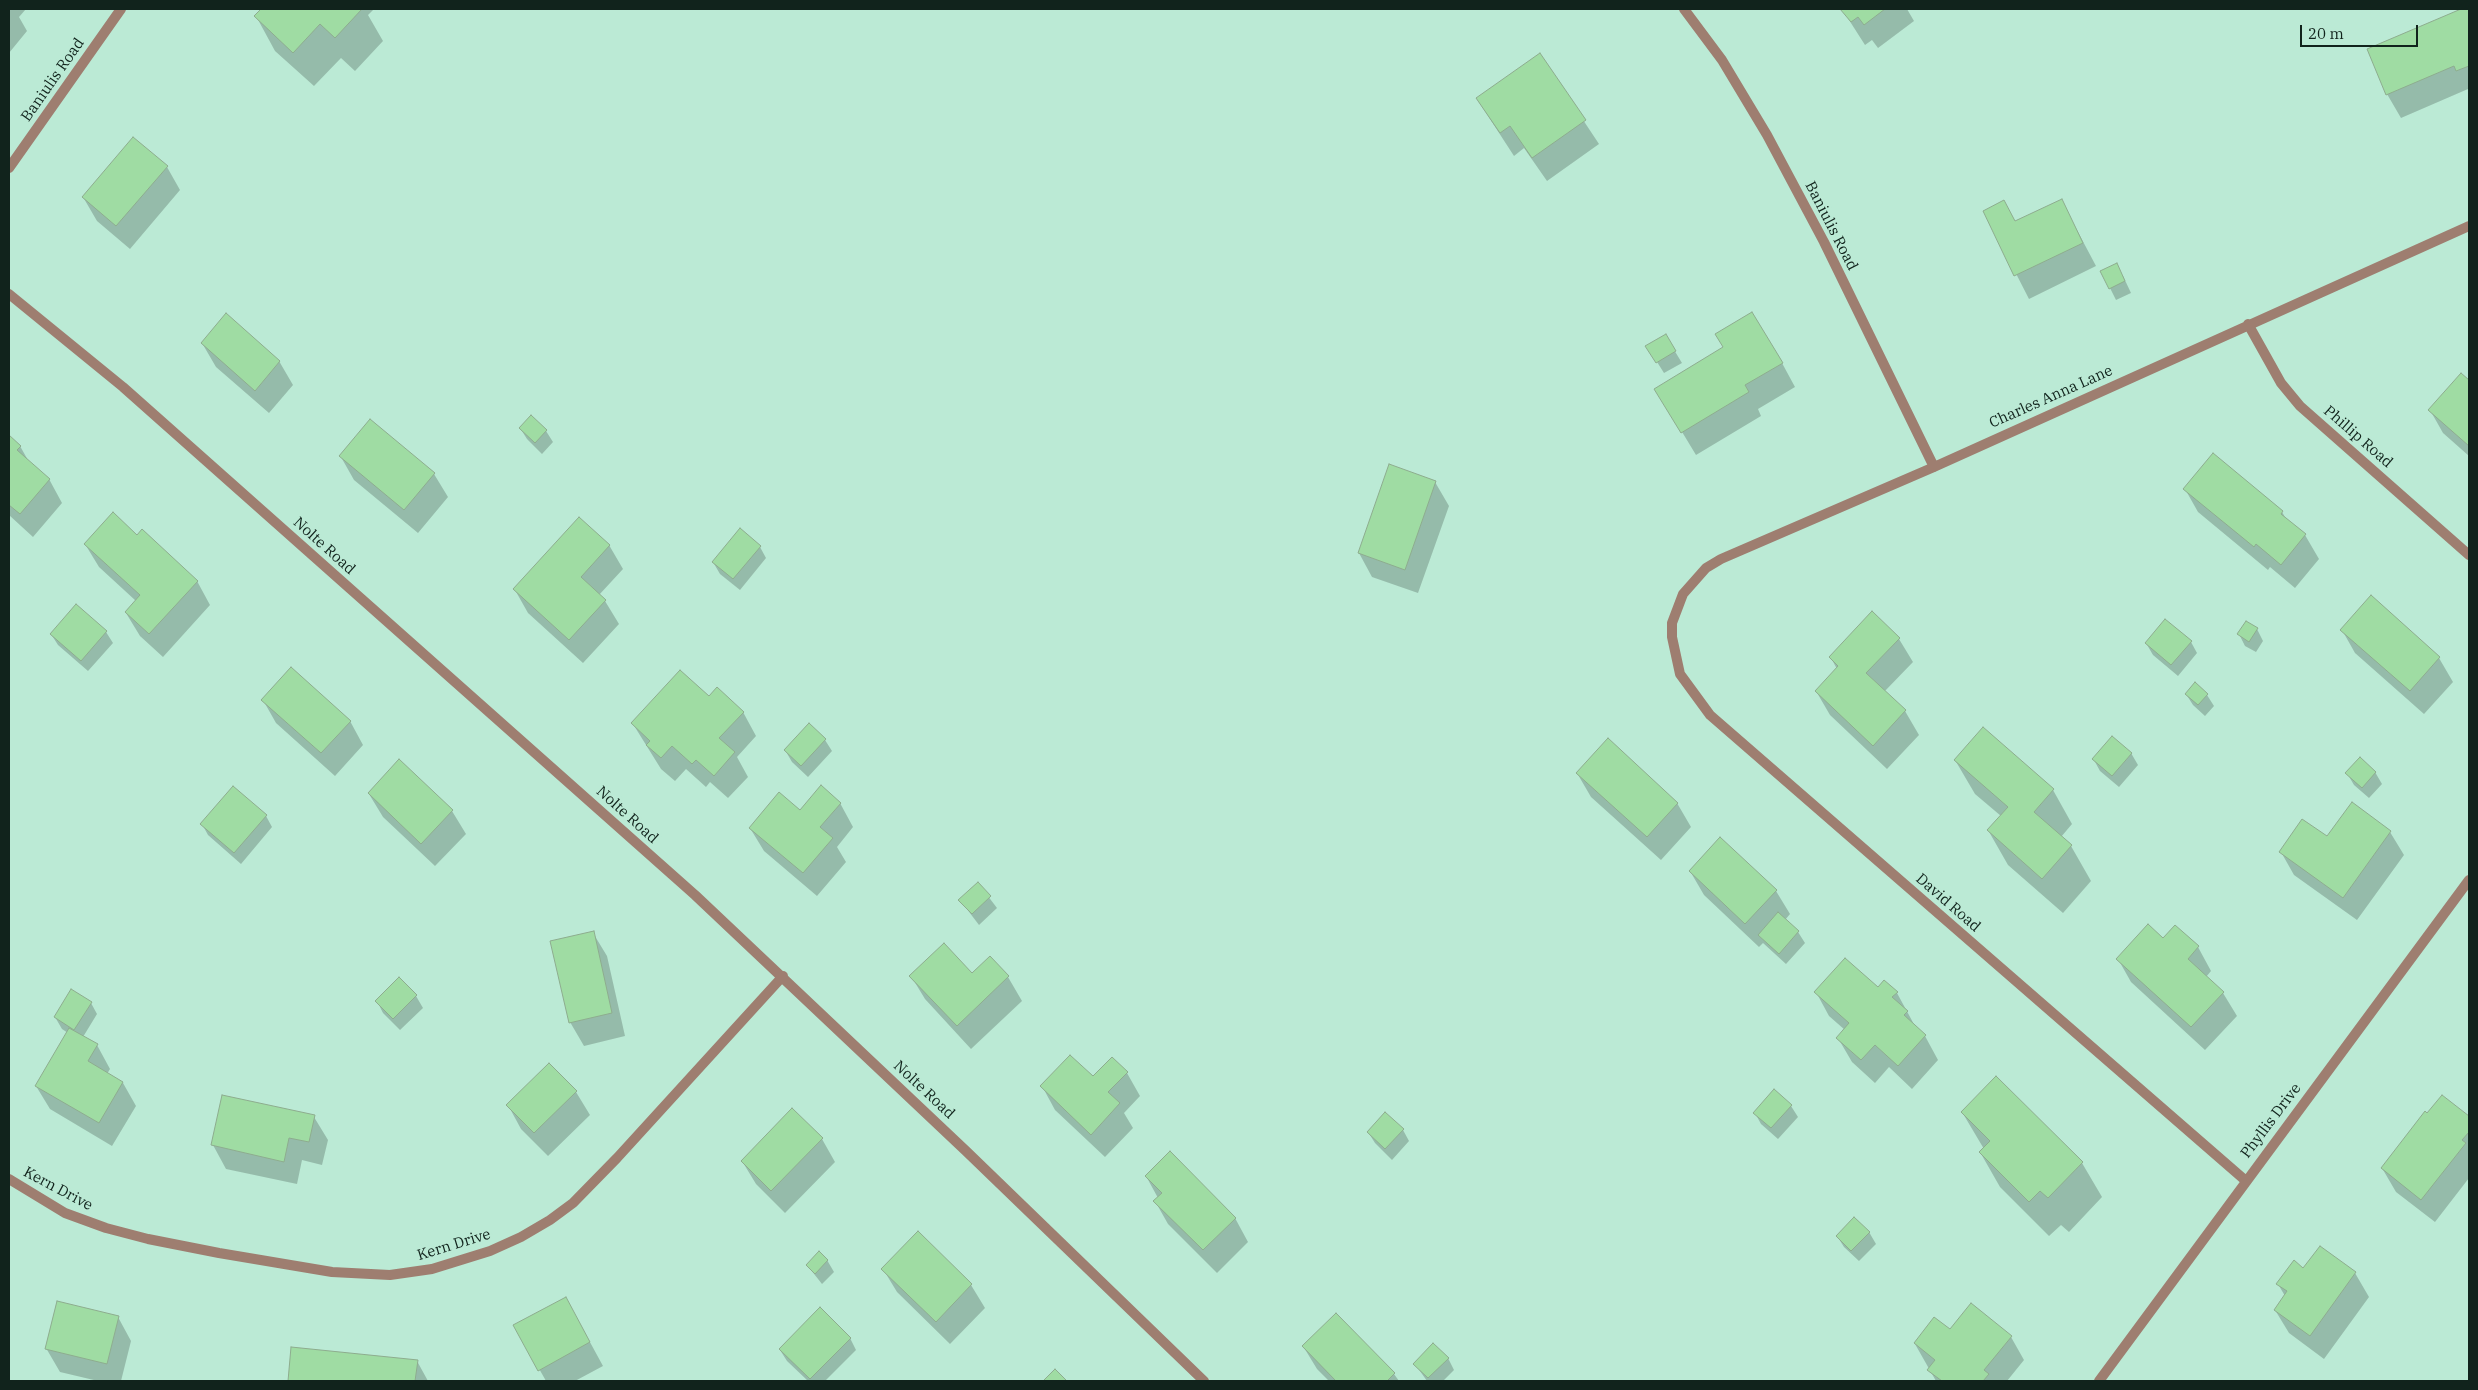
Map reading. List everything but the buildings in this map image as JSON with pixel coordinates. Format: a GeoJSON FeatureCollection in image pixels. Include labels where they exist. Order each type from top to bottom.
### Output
{"type":"FeatureCollection","features":[{"type":"Feature","properties":{"kind":"street","name":"Baniulis Road"},"geometry":{"type":"LineString","coordinates":[[9,168],[122,9]]}},
{"type":"Feature","properties":{"kind":"street","name":"Baniulis Road"},"geometry":{"type":"LineString","coordinates":[[1684,9],[1722,60],[1771,144],[1824,242],[1934,467]]}},
{"type":"Feature","properties":{"kind":"street","name":"Charles Anna Lane"},"geometry":{"type":"LineString","coordinates":[[1672,622],[1683,594],[1706,568],[1721,559],[1934,467],[2469,226]]}},
{"type":"Feature","properties":{"kind":"street","name":"Nolte Road"},"geometry":{"type":"LineString","coordinates":[[9,294],[116,381],[695,895],[783,976],[1204,1381]]}},
{"type":"Feature","properties":{"kind":"street","name":"Phillip Road"},"geometry":{"type":"LineString","coordinates":[[2248,324],[2282,384],[2300,406],[2469,555]]}},
{"type":"Feature","properties":{"kind":"street","name":"David Road"},"geometry":{"type":"LineString","coordinates":[[1672,622],[1673,644],[1680,674],[1710,715],[2246,1181]]}},
{"type":"Feature","properties":{"kind":"street","name":"Phyllis Drive"},"geometry":{"type":"LineString","coordinates":[[2099,1381],[2469,880]]}},
{"type":"Feature","properties":{"kind":"street","name":"Kern Drive"},"geometry":{"type":"LineString","coordinates":[[9,1179],[65,1213],[106,1228],[219,1254],[332,1272],[390,1275],[432,1270],[490,1251],[521,1237],[550,1220],[573,1203],[618,1158],[783,976]]}}]}
